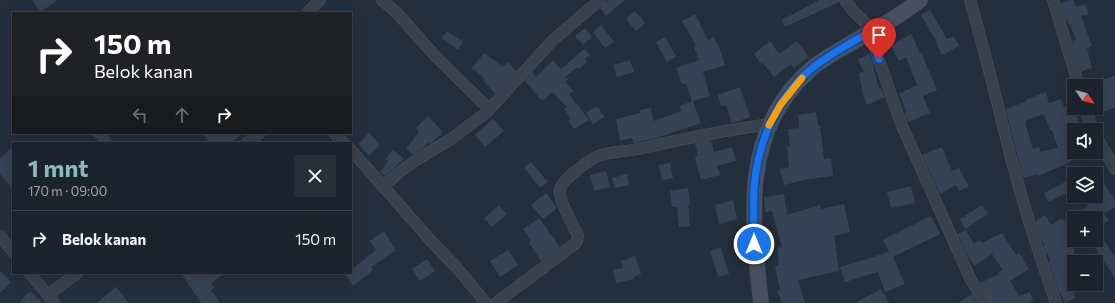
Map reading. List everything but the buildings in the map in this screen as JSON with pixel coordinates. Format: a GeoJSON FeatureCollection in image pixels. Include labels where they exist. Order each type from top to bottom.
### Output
{"type":"FeatureCollection","features":[{"type":"Feature","properties":{"kind":"street"},"geometry":{"type":"LineString","coordinates":[[308,12],[320,0]]}},
{"type":"Feature","properties":{"kind":"street"},"geometry":{"type":"LineString","coordinates":[[382,0],[397,13],[437,58],[489,109]]}},
{"type":"Feature","properties":{"kind":"street"},"geometry":{"type":"LineString","coordinates":[[383,187],[398,173],[416,160],[451,139],[480,118],[557,36],[600,0]]}},
{"type":"Feature","properties":{"kind":"street"},"geometry":{"type":"LineString","coordinates":[[845,0],[871,31],[902,126],[971,280],[985,303]]}},
{"type":"Feature","properties":{"kind":"street"},"geometry":{"type":"LineString","coordinates":[[762,303],[754,244],[754,189],[756,169],[761,148],[770,124],[790,93],[810,70],[830,55],[908,10],[920,0]]}},
{"type":"Feature","properties":{"kind":"street"},"geometry":{"type":"LineString","coordinates":[[970,0],[989,67],[1014,167],[1042,263],[1056,303]]}},
{"type":"Feature","properties":{"kind":"street"},"geometry":{"type":"LineString","coordinates":[[1053,0],[1077,79]]}},
{"type":"Feature","properties":{"kind":"street"},"geometry":{"type":"LineString","coordinates":[[496,303],[576,243],[578,236],[560,197],[560,188],[566,179],[595,157],[603,154],[630,150],[732,129],[770,124]]}},
{"type":"Feature","properties":{"kind":"street"},"geometry":{"type":"LineString","coordinates":[[248,142],[259,134]]}},
{"type":"Feature","properties":{"kind":"street"},"geometry":{"type":"LineString","coordinates":[[335,134],[343,142]]}},
{"type":"Feature","properties":{"kind":"street"},"geometry":{"type":"LineString","coordinates":[[1103,148],[1115,168]]}},
{"type":"Feature","properties":{"kind":"street"},"geometry":{"type":"LineString","coordinates":[[352,151],[432,242],[458,268],[486,303]]}},
{"type":"Feature","properties":{"kind":"street"},"geometry":{"type":"LineString","coordinates":[[0,236],[12,251]]}},
{"type":"Feature","properties":{"kind":"street"},"geometry":{"type":"LineString","coordinates":[[31,274],[51,299],[76,274]]}},
{"type":"Feature","properties":{"kind":"slow traffic"},"geometry":{"type":"LineString","coordinates":[[769,125],[781,104],[802,78]]}},
{"type":"Feature","properties":{"kind":"route"},"geometry":{"type":"LineString","coordinates":[[754,244],[754,189],[756,169],[761,148],[770,124],[781,104],[810,70],[830,55],[869,32],[879,59]]}}]}
